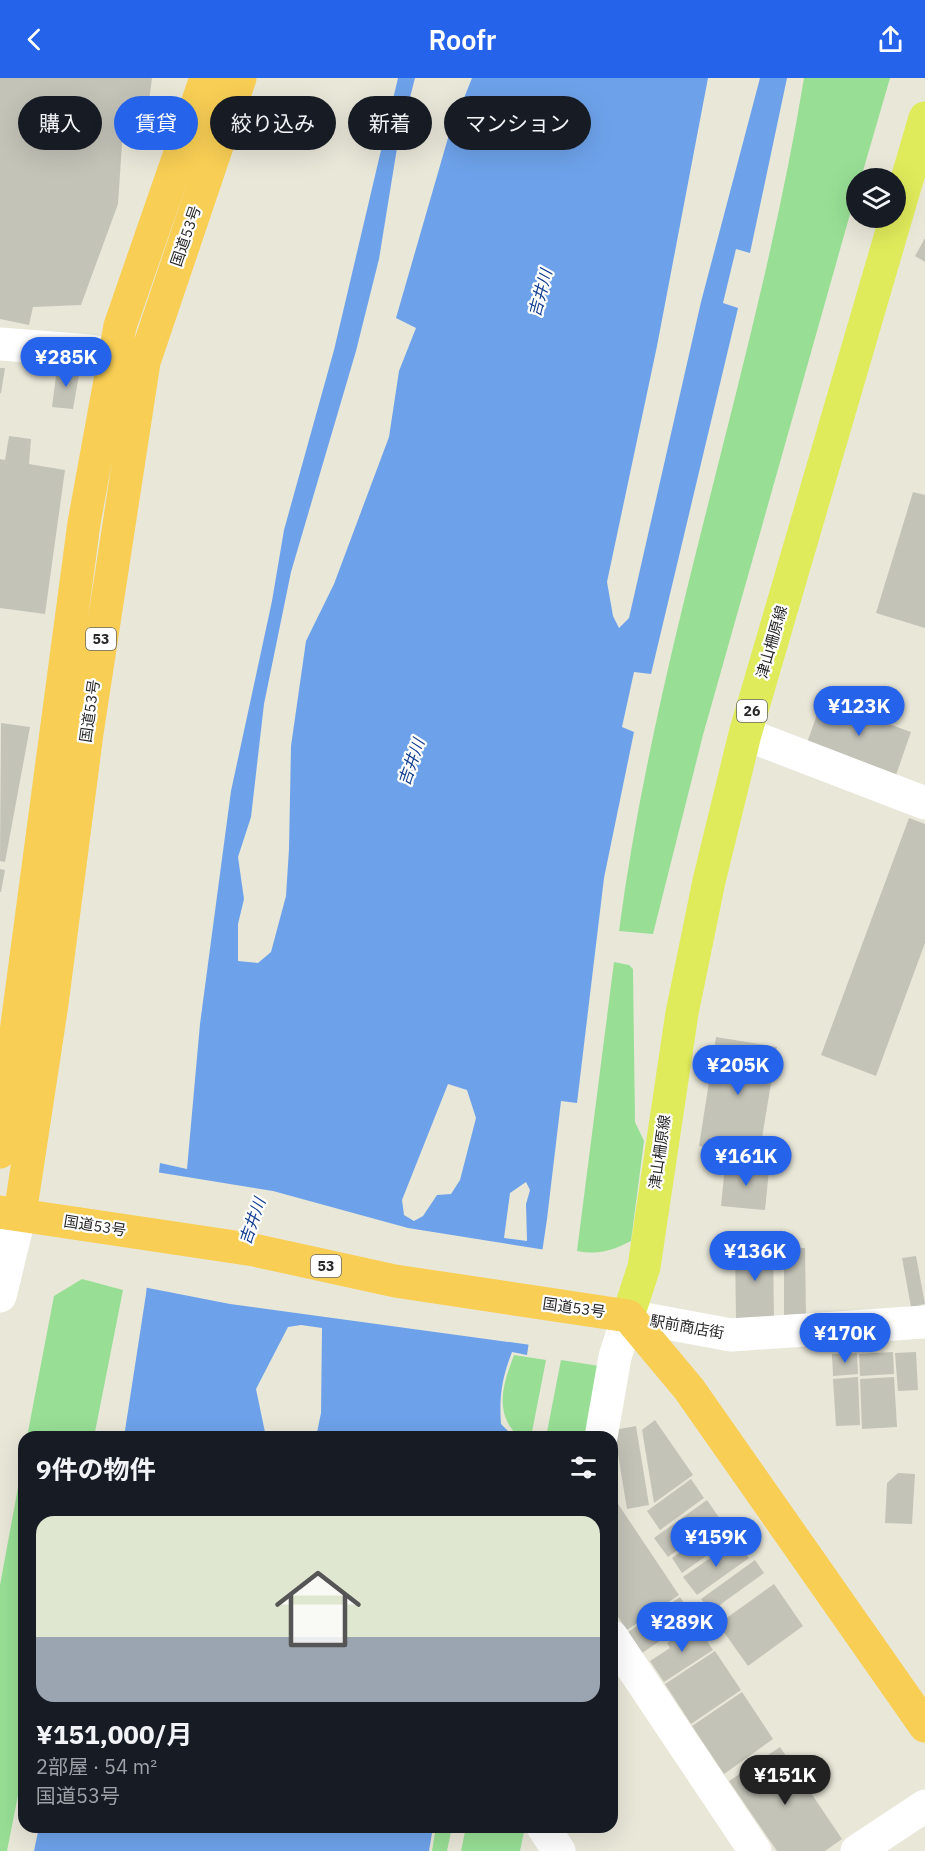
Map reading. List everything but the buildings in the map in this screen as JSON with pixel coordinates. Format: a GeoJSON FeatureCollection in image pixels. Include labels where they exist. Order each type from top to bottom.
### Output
{"type":"FeatureCollection","features":[{"type":"Feature","properties":{"kind":"highway","name":"国道53号"},"geometry":{"type":"LineString","coordinates":[[1,1136],[84,523],[113,354],[120,326],[206,78]]}},
{"type":"Feature","properties":{"kind":"highway","name":"国道53号"},"geometry":{"type":"LineString","coordinates":[[240,78],[144,362],[87,734],[54,992],[19,1215],[254,1250],[395,1281],[622,1315]]}},
{"type":"Feature","properties":{"kind":"highway"},"geometry":{"type":"LineString","coordinates":[[622,1315],[689,1389],[925,1726]]}},
{"type":"Feature","properties":{"kind":"main road","name":"津山柵原線"},"geometry":{"type":"LineString","coordinates":[[622,1315],[644,1267],[685,1002],[709,880],[745,734],[925,118]]}},
{"type":"Feature","properties":{"kind":"street"},"geometry":{"type":"LineString","coordinates":[[0,344],[113,354],[144,362]]}},
{"type":"Feature","properties":{"kind":"street"},"geometry":{"type":"LineString","coordinates":[[745,734],[925,803]]}},
{"type":"Feature","properties":{"kind":"street"},"geometry":{"type":"LineString","coordinates":[[0,1296],[19,1215]]}},
{"type":"Feature","properties":{"kind":"street"},"geometry":{"type":"LineString","coordinates":[[602,1431],[622,1315]]}},
{"type":"Feature","properties":{"kind":"street","name":"駅前商店街"},"geometry":{"type":"LineString","coordinates":[[622,1315],[731,1335],[925,1322]]}},
{"type":"Feature","properties":{"kind":"street"},"geometry":{"type":"LineString","coordinates":[[618,1646],[754,1851]]}},
{"type":"Feature","properties":{"kind":"street"},"geometry":{"type":"LineString","coordinates":[[857,1851],[925,1806]]}},
{"type":"Feature","properties":{"kind":"street"},"geometry":{"type":"LineString","coordinates":[[529,1851],[533,1833]]}},
{"type":"Feature","properties":{"kind":"street"},"geometry":{"type":"LineString","coordinates":[[547,1833],[559,1851]]}},
{"type":"Feature","properties":{"kind":"green space"},"geometry":{"type":"Polygon","coordinates":[[[804,78],[890,78],[864,168],[846,168],[846,228],[703,735],[653,934],[619,931],[636,823],[657,717],[761,292],[804,78]]]}},
{"type":"Feature","properties":{"kind":"green space"},"geometry":{"type":"Polygon","coordinates":[[[614,962],[629,965],[633,969],[635,1122],[644,1141],[631,1241],[605,1251],[592,1253],[577,1251],[614,962]]]}},
{"type":"Feature","properties":{"kind":"green space"},"geometry":{"type":"Polygon","coordinates":[[[82,1279],[123,1290],[95,1431],[28,1431],[54,1296],[82,1279]]]}},
{"type":"Feature","properties":{"kind":"green space"},"geometry":{"type":"Polygon","coordinates":[[[514,1355],[546,1360],[532,1431],[514,1431],[509,1424],[503,1405],[507,1375],[514,1355]]]}},
{"type":"Feature","properties":{"kind":"green space"},"geometry":{"type":"Polygon","coordinates":[[[561,1360],[606,1367],[596,1431],[547,1431],[561,1360]]]}},
{"type":"Feature","properties":{"kind":"green space"},"geometry":{"type":"Polygon","coordinates":[[[18,1488],[18,1795],[7,1851],[0,1851],[0,1585],[18,1488]]]}},
{"type":"Feature","properties":{"kind":"green space"},"geometry":{"type":"Polygon","coordinates":[[[435,1833],[451,1833],[447,1851],[432,1851],[435,1833]]]}},
{"type":"Feature","properties":{"kind":"green space"},"geometry":{"type":"Polygon","coordinates":[[[465,1833],[524,1833],[520,1851],[461,1851],[465,1833]]]}},
{"type":"Feature","properties":{"kind":"water"},"geometry":{"type":"Polygon","coordinates":[[[398,78],[415,78],[410,96],[394,96],[398,78]]]}},
{"type":"Feature","properties":{"kind":"water","name":"吉井川"},"geometry":{"type":"Polygon","coordinates":[[[472,78],[708,78],[657,346],[607,582],[613,616],[619,628],[629,618],[701,302],[760,78],[787,78],[750,253],[736,249],[723,303],[738,308],[651,674],[634,672],[622,727],[634,732],[604,878],[577,1103],[561,1101],[527,1355],[512,1352],[502,1387],[501,1424],[508,1431],[317,1431],[321,1413],[322,1328],[301,1325],[288,1327],[256,1389],[265,1431],[125,1431],[146,1294],[160,1163],[187,1169],[200,1024],[231,791],[272,601],[284,530],[334,350],[381,150],[397,150],[379,259],[356,351],[291,572],[264,704],[251,817],[238,857],[244,899],[238,924],[238,961],[258,963],[271,952],[286,896],[291,746],[306,641],[334,584],[389,437],[399,371],[416,328],[396,318],[445,150],[591,150],[591,96],[465,96],[472,78]],[[448,1084],[402,1200],[404,1215],[414,1221],[423,1216],[437,1195],[451,1194],[460,1180],[476,1118],[467,1090],[448,1084]],[[526,1182],[510,1193],[504,1238],[527,1241],[526,1204],[530,1190],[526,1182]]]}},
{"type":"Feature","properties":{"kind":"water"},"geometry":{"type":"Polygon","coordinates":[[[38,1833],[432,1833],[429,1851],[34,1851],[38,1833]]]}},
{"type":"Feature","properties":{"kind":"pier"},"geometry":{"type":"Polygon","coordinates":[[[156,1172],[273,1191],[408,1228],[546,1250],[531,1345],[230,1304],[143,1287],[156,1172]]]}}]}
